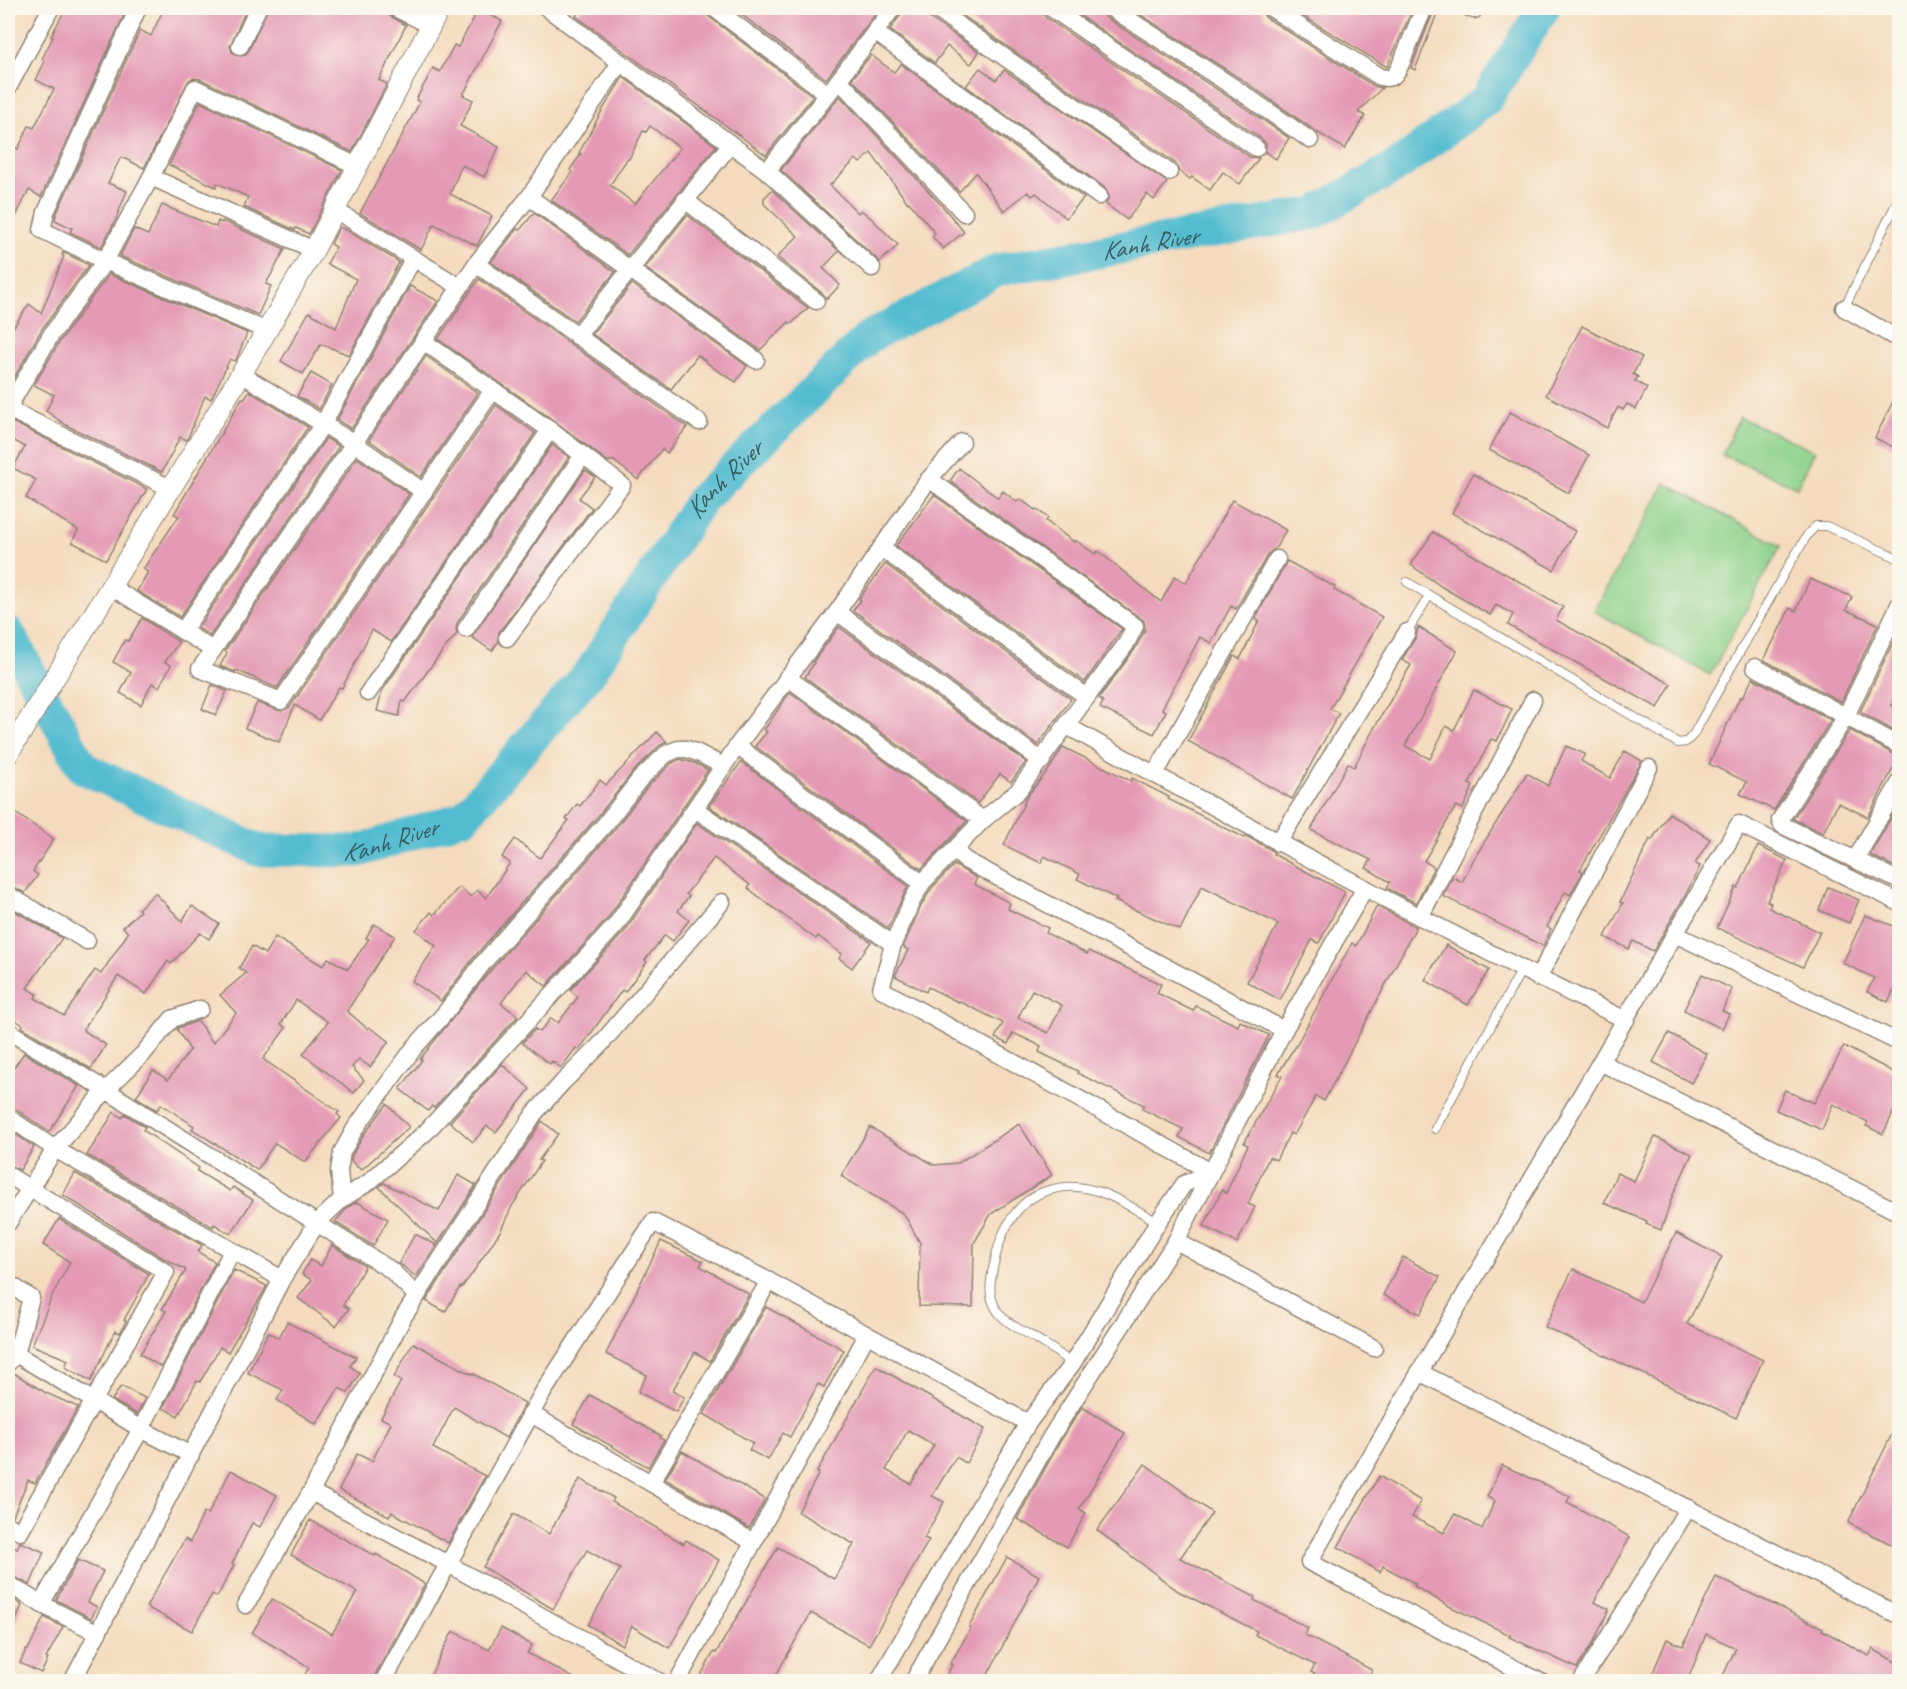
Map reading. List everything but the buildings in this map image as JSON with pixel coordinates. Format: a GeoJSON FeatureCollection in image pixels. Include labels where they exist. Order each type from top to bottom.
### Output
{"type":"FeatureCollection","features":[{"type":"Feature","properties":{"kind":"street"},"geometry":{"type":"LineString","coordinates":[[8,88],[51,8]]}},
{"type":"Feature","properties":{"kind":"street"},"geometry":{"type":"LineString","coordinates":[[138,8],[46,213],[42,230],[105,261],[265,330]]}},
{"type":"Feature","properties":{"kind":"street"},"geometry":{"type":"LineString","coordinates":[[240,46],[258,8]]}},
{"type":"Feature","properties":{"kind":"street"},"geometry":{"type":"LineString","coordinates":[[395,8],[430,25]]}},
{"type":"Feature","properties":{"kind":"street"},"geometry":{"type":"LineString","coordinates":[[8,754],[241,374],[314,250],[440,8]]}},
{"type":"Feature","properties":{"kind":"street"},"geometry":{"type":"LineString","coordinates":[[547,8],[767,171],[872,268]]}},
{"type":"Feature","properties":{"kind":"street"},"geometry":{"type":"LineString","coordinates":[[714,8],[828,94]]}},
{"type":"Feature","properties":{"kind":"street"},"geometry":{"type":"LineString","coordinates":[[767,171],[893,8]]}},
{"type":"Feature","properties":{"kind":"street"},"geometry":{"type":"LineString","coordinates":[[934,8],[1168,172]]}},
{"type":"Feature","properties":{"kind":"street"},"geometry":{"type":"LineString","coordinates":[[1050,8],[1256,148]]}},
{"type":"Feature","properties":{"kind":"street"},"geometry":{"type":"LineString","coordinates":[[1111,8],[1235,88],[1310,140]]}},
{"type":"Feature","properties":{"kind":"street"},"geometry":{"type":"LineString","coordinates":[[1271,8],[1380,77],[1389,79],[1393,78],[1400,66],[1424,8]]}},
{"type":"Feature","properties":{"kind":"street"},"geometry":{"type":"LineString","coordinates":[[875,32],[1099,196]]}},
{"type":"Feature","properties":{"kind":"street"},"geometry":{"type":"LineString","coordinates":[[493,390],[281,701],[200,669],[460,287],[529,197],[620,63]]}},
{"type":"Feature","properties":{"kind":"street"},"geometry":{"type":"LineString","coordinates":[[839,80],[964,213]]}},
{"type":"Feature","properties":{"kind":"street"},"geometry":{"type":"LineString","coordinates":[[170,488],[8,408],[51,335],[105,261],[151,177],[195,88],[357,166]]}},
{"type":"Feature","properties":{"kind":"street"},"geometry":{"type":"LineString","coordinates":[[577,336],[730,145]]}},
{"type":"Feature","properties":{"kind":"street"},"geometry":{"type":"LineString","coordinates":[[151,177],[314,250]]}},
{"type":"Feature","properties":{"kind":"street"},"geometry":{"type":"LineString","coordinates":[[529,197],[756,360]]}},
{"type":"Feature","properties":{"kind":"street"},"geometry":{"type":"LineString","coordinates":[[685,200],[816,301]]}},
{"type":"Feature","properties":{"kind":"street"},"geometry":{"type":"LineString","coordinates":[[335,210],[460,287]]}},
{"type":"Feature","properties":{"kind":"street"},"geometry":{"type":"LineString","coordinates":[[183,632],[322,423],[413,259]]}},
{"type":"Feature","properties":{"kind":"street"},"geometry":{"type":"LineString","coordinates":[[476,264],[699,422]]}},
{"type":"Feature","properties":{"kind":"street"},"geometry":{"type":"LineString","coordinates":[[1844,308],[1899,340]]}},
{"type":"Feature","properties":{"kind":"street"},"geometry":{"type":"LineString","coordinates":[[423,341],[550,430],[622,485],[507,638]]}},
{"type":"Feature","properties":{"kind":"street"},"geometry":{"type":"LineString","coordinates":[[241,374],[354,443],[424,492]]}},
{"type":"Feature","properties":{"kind":"street"},"geometry":{"type":"LineString","coordinates":[[368,693],[550,430]]}},
{"type":"Feature","properties":{"kind":"street"},"geometry":{"type":"LineString","coordinates":[[72,1682],[282,1279],[317,1223],[342,1199],[369,1182],[426,1132],[616,925],[736,746],[837,612],[929,478],[962,442]]}},
{"type":"Feature","properties":{"kind":"street"},"geometry":{"type":"LineString","coordinates":[[466,629],[583,455]]}},
{"type":"Feature","properties":{"kind":"street"},"geometry":{"type":"LineString","coordinates":[[929,478],[1135,626],[1126,644],[1018,791],[983,820],[922,883],[893,944],[881,988],[1211,1172]]}},
{"type":"Feature","properties":{"kind":"street"},"geometry":{"type":"LineString","coordinates":[[881,548],[1087,697]]}},
{"type":"Feature","properties":{"kind":"street"},"geometry":{"type":"LineString","coordinates":[[1155,774],[1277,559]]}},
{"type":"Feature","properties":{"kind":"street"},"geometry":{"type":"LineString","coordinates":[[110,586],[213,650]]}},
{"type":"Feature","properties":{"kind":"street"},"geometry":{"type":"LineString","coordinates":[[1899,603],[1845,718],[1780,820],[1782,825],[1899,881]]}},
{"type":"Feature","properties":{"kind":"street"},"geometry":{"type":"LineString","coordinates":[[837,612],[1042,761]]}},
{"type":"Feature","properties":{"kind":"street"},"geometry":{"type":"LineString","coordinates":[[1278,843],[1407,632]]}},
{"type":"Feature","properties":{"kind":"street"},"geometry":{"type":"LineString","coordinates":[[1755,667],[1899,746]]}},
{"type":"Feature","properties":{"kind":"street"},"geometry":{"type":"LineString","coordinates":[[788,677],[983,820]]}},
{"type":"Feature","properties":{"kind":"street"},"geometry":{"type":"LineString","coordinates":[[1420,917],[1533,700]]}},
{"type":"Feature","properties":{"kind":"street"},"geometry":{"type":"LineString","coordinates":[[1067,726],[1278,843],[1538,978],[1626,1020]]}},
{"type":"Feature","properties":{"kind":"street"},"geometry":{"type":"LineString","coordinates":[[736,746],[922,883]]}},
{"type":"Feature","properties":{"kind":"street"},"geometry":{"type":"LineString","coordinates":[[342,1199],[339,1171],[342,1152],[356,1127],[414,1048],[445,1013],[483,963],[606,822],[640,779],[666,754],[678,749],[698,753],[723,766]]}},
{"type":"Feature","properties":{"kind":"street"},"geometry":{"type":"LineString","coordinates":[[1538,978],[1648,768]]}},
{"type":"Feature","properties":{"kind":"street"},"geometry":{"type":"LineString","coordinates":[[1855,860],[1899,782]]}},
{"type":"Feature","properties":{"kind":"street"},"geometry":{"type":"LineString","coordinates":[[695,809],[893,944]]}},
{"type":"Feature","properties":{"kind":"street"},"geometry":{"type":"LineString","coordinates":[[1541,1682],[1309,1562],[1602,1063],[1738,824],[1899,903]]}},
{"type":"Feature","properties":{"kind":"street"},"geometry":{"type":"LineString","coordinates":[[954,850],[965,860],[1284,1030]]}},
{"type":"Feature","properties":{"kind":"street"},"geometry":{"type":"LineString","coordinates":[[913,1682],[1052,1435],[1176,1241],[1284,1030],[1365,888]]}},
{"type":"Feature","properties":{"kind":"street"},"geometry":{"type":"LineString","coordinates":[[8,895],[87,941]]}},
{"type":"Feature","properties":{"kind":"street"},"geometry":{"type":"LineString","coordinates":[[246,1605],[311,1492],[394,1335],[534,1114],[600,1045],[722,902]]}},
{"type":"Feature","properties":{"kind":"street"},"geometry":{"type":"LineString","coordinates":[[1675,934],[1899,1043]]}},
{"type":"Feature","properties":{"kind":"street"},"geometry":{"type":"LineString","coordinates":[[8,1223],[55,1149],[106,1090],[143,1054],[172,1019],[200,1010]]}},
{"type":"Feature","properties":{"kind":"street"},"geometry":{"type":"LineString","coordinates":[[8,1031],[392,1270],[417,1296]]}},
{"type":"Feature","properties":{"kind":"street"},"geometry":{"type":"LineString","coordinates":[[1602,1063],[1899,1213]]}},
{"type":"Feature","properties":{"kind":"street"},"geometry":{"type":"LineString","coordinates":[[8,1117],[55,1149],[282,1279]]}},
{"type":"Feature","properties":{"kind":"street"},"geometry":{"type":"LineString","coordinates":[[878,1682],[1028,1423],[1072,1364],[1158,1222],[1184,1184],[1211,1172]]}},
{"type":"Feature","properties":{"kind":"street"},"geometry":{"type":"LineString","coordinates":[[8,1175],[166,1272],[20,1532],[8,1525]]}},
{"type":"Feature","properties":{"kind":"street"},"geometry":{"type":"LineString","coordinates":[[382,1682],[542,1394],[653,1222],[769,1281],[1028,1423]]}},
{"type":"Feature","properties":{"kind":"street"},"geometry":{"type":"LineString","coordinates":[[1176,1241],[1374,1348]]}},
{"type":"Feature","properties":{"kind":"street"},"geometry":{"type":"LineString","coordinates":[[41,1604],[141,1429],[232,1251]]}},
{"type":"Feature","properties":{"kind":"street"},"geometry":{"type":"LineString","coordinates":[[651,1483],[769,1281]]}},
{"type":"Feature","properties":{"kind":"street"},"geometry":{"type":"LineString","coordinates":[[8,1282],[31,1298],[12,1359],[191,1455]]}},
{"type":"Feature","properties":{"kind":"street"},"geometry":{"type":"LineString","coordinates":[[677,1682],[867,1335]]}},
{"type":"Feature","properties":{"kind":"street"},"geometry":{"type":"LineString","coordinates":[[1419,1372],[1899,1616]]}},
{"type":"Feature","properties":{"kind":"street"},"geometry":{"type":"LineString","coordinates":[[531,1414],[753,1542]]}},
{"type":"Feature","properties":{"kind":"street"},"geometry":{"type":"LineString","coordinates":[[311,1492],[448,1564],[660,1682]]}},
{"type":"Feature","properties":{"kind":"street"},"geometry":{"type":"LineString","coordinates":[[1581,1682],[1688,1508]]}},
{"type":"Feature","properties":{"kind":"street"},"geometry":{"type":"LineString","coordinates":[[8,1584],[98,1634]]}},
{"type":"Feature","properties":{"kind":"lane"},"geometry":{"type":"LineString","coordinates":[[1844,308],[1899,196]]}},
{"type":"Feature","properties":{"kind":"lane"},"geometry":{"type":"LineString","coordinates":[[1407,582],[1677,743],[1686,742],[1693,735],[1785,572],[1808,534],[1816,526],[1826,526],[1899,559]]}},
{"type":"Feature","properties":{"kind":"lane"},"geometry":{"type":"LineString","coordinates":[[1407,632],[1429,596]]}},
{"type":"Feature","properties":{"kind":"lane"},"geometry":{"type":"LineString","coordinates":[[1435,1129],[1522,969]]}},
{"type":"Feature","properties":{"kind":"lane"},"geometry":{"type":"LineString","coordinates":[[1072,1364],[1009,1323],[999,1313],[991,1299],[990,1283],[998,1246],[1007,1222],[1023,1204],[1040,1193],[1065,1187],[1091,1188],[1158,1222]]}},
{"type":"Feature","properties":{"kind":"green space"},"geometry":{"type":"Polygon","coordinates":[[[1739,417],[1815,451],[1797,487],[1722,455],[1739,417]]]}},
{"type":"Feature","properties":{"kind":"green space"},"geometry":{"type":"Polygon","coordinates":[[[1665,483],[1781,546],[1710,675],[1594,611],[1665,483]]]}},
{"type":"Feature","properties":{"kind":"waterway","name":"Kanh River"},"geometry":{"type":"LineString","coordinates":[[8,632],[83,768],[258,850],[358,851],[464,817],[591,671],[702,499],[869,337],[998,270],[1315,213],[1400,164],[1486,100],[1544,8]]}}]}
